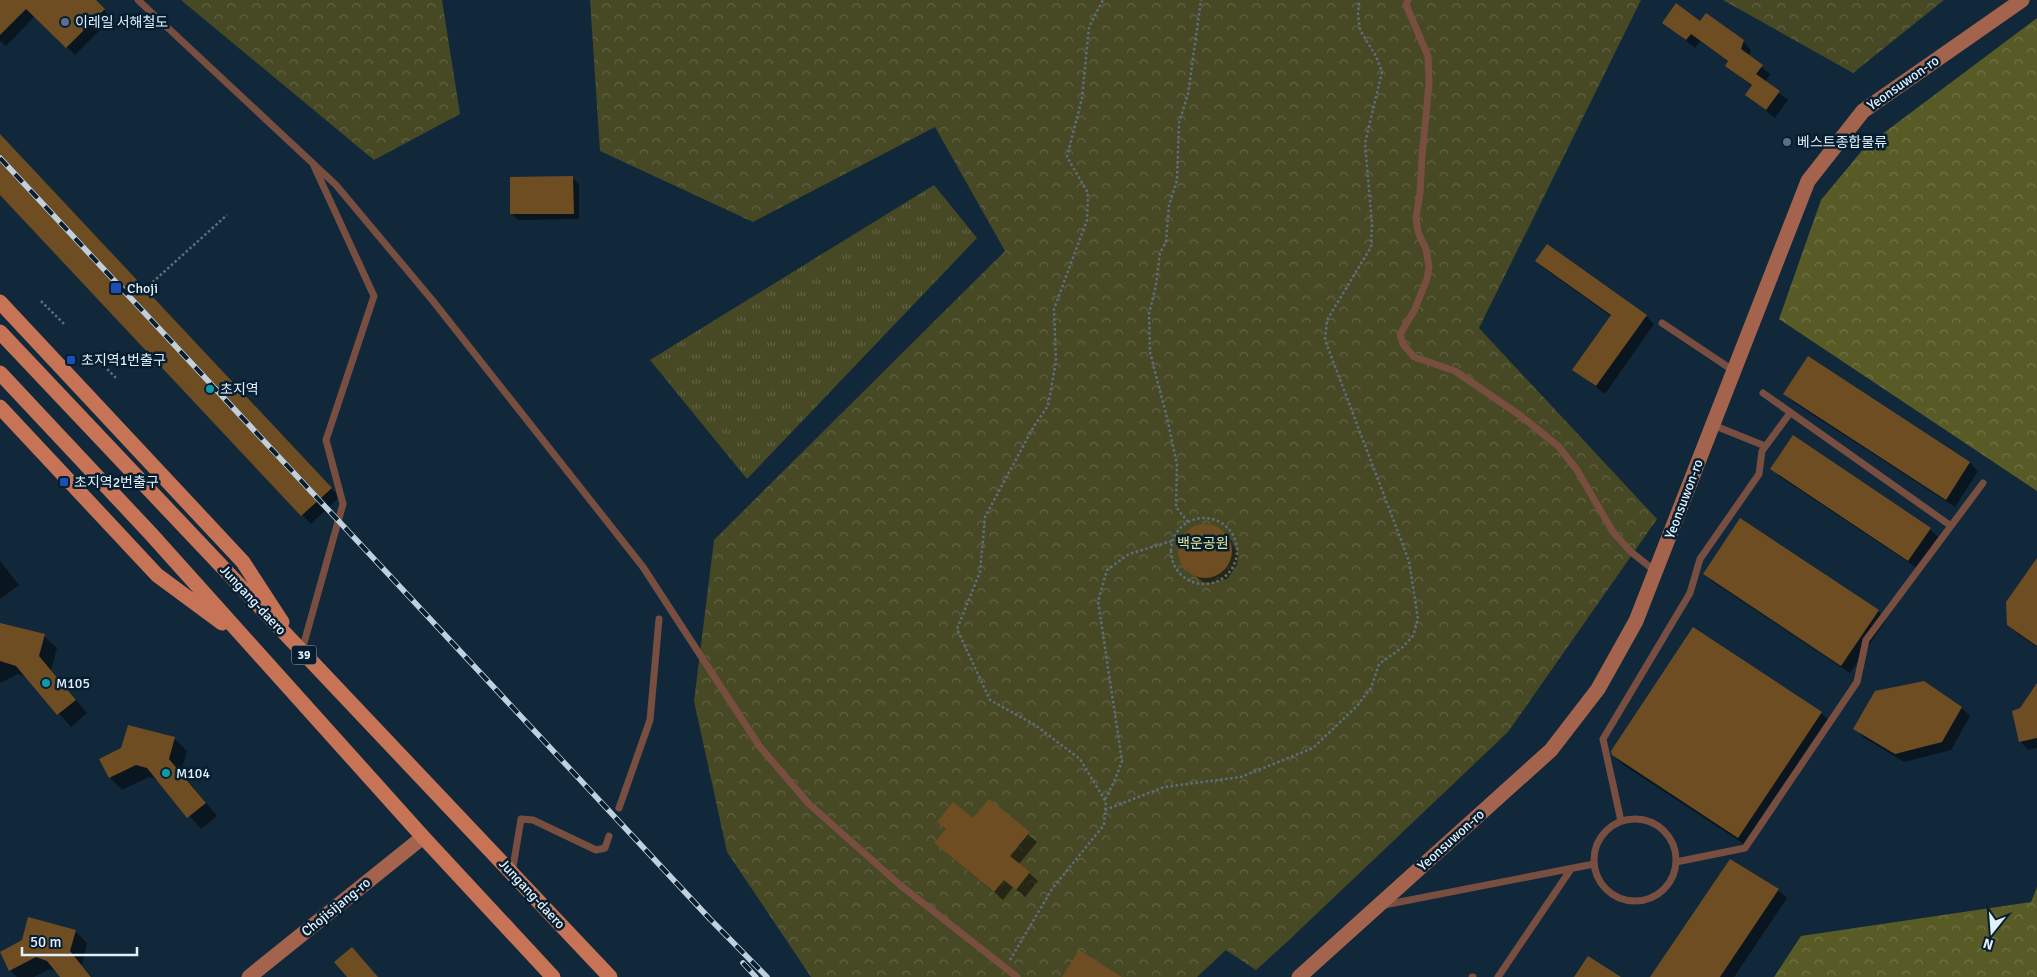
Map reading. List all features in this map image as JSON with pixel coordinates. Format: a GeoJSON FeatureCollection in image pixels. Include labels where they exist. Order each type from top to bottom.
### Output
{"type":"FeatureCollection","features":[{"type":"Feature","properties":{"kind":"main road"},"geometry":{"type":"LineString","coordinates":[[0,302],[243,562],[302,652]]}},
{"type":"Feature","properties":{"kind":"main road","name":"Jungang-daero"},"geometry":{"type":"LineString","coordinates":[[0,332],[610,977]]}},
{"type":"Feature","properties":{"kind":"main road","name":"39"},"geometry":{"type":"LineString","coordinates":[[0,373],[150,534],[423,837],[553,977]]}},
{"type":"Feature","properties":{"kind":"main road"},"geometry":{"type":"LineString","coordinates":[[0,406],[157,575],[249,644]]}},
{"type":"Feature","properties":{"kind":"street","name":"Yeonsuwon-ro"},"geometry":{"type":"LineString","coordinates":[[1299,977],[1551,750],[1598,689],[1636,621],[1808,181],[1863,111],[2022,0]]}},
{"type":"Feature","properties":{"kind":"street","name":"Chojisijang-ro"},"geometry":{"type":"LineString","coordinates":[[249,977],[423,837]]}},
{"type":"Feature","properties":{"kind":"lane"},"geometry":{"type":"LineString","coordinates":[[138,0],[336,185],[433,301],[643,567],[766,754],[809,804],[900,885],[1017,977]]}},
{"type":"Feature","properties":{"kind":"lane"},"geometry":{"type":"LineString","coordinates":[[1408,0],[1406,5],[1428,56],[1430,83],[1416,217],[1418,232],[1426,249],[1429,267],[1427,279],[1414,311],[1400,334],[1403,344],[1414,356],[1456,372],[1480,387],[1521,416],[1558,446],[1577,470],[1612,532],[1630,551],[1655,571]]}},
{"type":"Feature","properties":{"kind":"lane"},"geometry":{"type":"LineString","coordinates":[[302,652],[343,504],[326,440],[374,296],[312,162]]}},
{"type":"Feature","properties":{"kind":"lane"},"geometry":{"type":"LineString","coordinates":[[1662,323],[1734,371]]}},
{"type":"Feature","properties":{"kind":"lane"},"geometry":{"type":"LineString","coordinates":[[1763,393],[1951,526]]}},
{"type":"Feature","properties":{"kind":"lane"},"geometry":{"type":"LineString","coordinates":[[1621,821],[1603,739],[1690,593],[1700,559],[1759,474],[1762,451],[1790,413]]}},
{"type":"Feature","properties":{"kind":"lane"},"geometry":{"type":"LineString","coordinates":[[1713,424],[1766,446]]}},
{"type":"Feature","properties":{"kind":"lane"},"geometry":{"type":"LineString","coordinates":[[1676,862],[1745,848],[1857,682],[1866,640],[1983,483]]}},
{"type":"Feature","properties":{"kind":"lane"},"geometry":{"type":"LineString","coordinates":[[619,808],[650,720],[659,618]]}},
{"type":"Feature","properties":{"kind":"lane"},"geometry":{"type":"LineString","coordinates":[[512,873],[521,819],[533,820],[596,850],[605,848],[609,836]]}},
{"type":"Feature","properties":{"kind":"lane"},"geometry":{"type":"LineString","coordinates":[[1634,819],[1648,820],[1660,827],[1669,836],[1675,849],[1676,862],[1674,875],[1666,887],[1656,895],[1643,900],[1630,900],[1617,896],[1606,888],[1598,877],[1594,864],[1595,850],[1600,838],[1609,828],[1621,821],[1634,819]]}},
{"type":"Feature","properties":{"kind":"lane"},"geometry":{"type":"LineString","coordinates":[[1378,906],[1594,864]]}},
{"type":"Feature","properties":{"kind":"lane"},"geometry":{"type":"LineString","coordinates":[[1498,977],[1571,869]]}},
{"type":"Feature","properties":{"kind":"path"},"geometry":{"type":"LineString","coordinates":[[1006,968],[1052,889],[1104,825],[1106,810],[1105,799],[1080,759],[1034,725],[990,700],[958,629],[980,572],[985,517],[1034,426],[1048,406],[1056,361],[1054,309],[1087,220],[1088,193],[1067,157],[1082,98],[1089,27],[1103,0]]}},
{"type":"Feature","properties":{"kind":"path"},"geometry":{"type":"LineString","coordinates":[[1188,522],[1176,506],[1177,465],[1150,352],[1149,314],[1156,285],[1160,253],[1166,242],[1169,205],[1176,180],[1179,123],[1188,94],[1201,0]]}},
{"type":"Feature","properties":{"kind":"path"},"geometry":{"type":"LineString","coordinates":[[1106,810],[1164,787],[1241,777],[1313,748],[1356,707],[1371,688],[1379,664],[1403,647],[1413,636],[1418,619],[1409,561],[1325,340],[1327,320],[1371,246],[1372,224],[1365,143],[1382,72],[1376,56],[1360,30],[1359,0]]}},
{"type":"Feature","properties":{"kind":"path"},"geometry":{"type":"LineString","coordinates":[[146,289],[228,215]]}},
{"type":"Feature","properties":{"kind":"path"},"geometry":{"type":"LineString","coordinates":[[41,301],[64,325]]}},
{"type":"Feature","properties":{"kind":"path"},"geometry":{"type":"LineString","coordinates":[[93,355],[117,379]]}},
{"type":"Feature","properties":{"kind":"path"},"geometry":{"type":"LineString","coordinates":[[1202,518],[1213,519],[1223,524],[1231,532],[1236,542],[1238,553],[1235,564],[1229,574],[1209,584],[1198,584],[1188,580],[1179,573],[1173,563],[1170,552],[1172,541],[1176,533],[1188,522],[1202,518]]}},
{"type":"Feature","properties":{"kind":"path"},"geometry":{"type":"LineString","coordinates":[[1105,799],[1122,761],[1098,601],[1107,570],[1129,554],[1172,541]]}},
{"type":"Feature","properties":{"kind":"green space"},"geometry":{"type":"Polygon","coordinates":[[[181,0],[442,0],[460,114],[374,160],[181,0]]]}},
{"type":"Feature","properties":{"kind":"green space","name":"백운공원"},"geometry":{"type":"Polygon","coordinates":[[[590,0],[1641,0],[1479,328],[1657,519],[1508,732],[1256,970],[1226,950],[1197,977],[811,977],[727,852],[694,701],[714,540],[1005,251],[935,127],[753,222],[600,151],[590,0]]]}},
{"type":"Feature","properties":{"kind":"green space"},"geometry":{"type":"Polygon","coordinates":[[[1723,0],[1944,0],[1853,73],[1723,0]]]}},
{"type":"Feature","properties":{"kind":"green space"},"geometry":{"type":"Polygon","coordinates":[[[2037,18],[2037,491],[1779,319],[1821,200],[1865,147],[2037,18]]]}},
{"type":"Feature","properties":{"kind":"green space"},"geometry":{"type":"Polygon","coordinates":[[[934,185],[977,238],[747,479],[650,360],[934,185]]]}},
{"type":"Feature","properties":{"kind":"green space"},"geometry":{"type":"Polygon","coordinates":[[[2037,887],[2037,977],[1774,977],[1801,936],[2031,902],[2037,887]]]}},
{"type":"Feature","properties":{"kind":"building","name":"이레일 서해철도"},"geometry":{"type":"Polygon","coordinates":[[[0,0],[96,0],[105,9],[66,48],[26,9],[0,35],[0,0]]]}},
{"type":"Feature","properties":{"kind":"building"},"geometry":{"type":"Polygon","coordinates":[[[1676,3],[1700,21],[1706,13],[1744,40],[1741,49],[1763,65],[1756,74],[1780,91],[1766,110],[1745,95],[1752,85],[1725,66],[1728,61],[1691,34],[1686,40],[1662,23],[1676,3]]]}},
{"type":"Feature","properties":{"kind":"building","name":"초지역"},"geometry":{"type":"Polygon","coordinates":[[[0,134],[332,488],[301,516],[0,195],[0,134]]]}},
{"type":"Feature","properties":{"kind":"building"},"geometry":{"type":"Polygon","coordinates":[[[573,176],[574,214],[510,214],[510,177],[573,176]]]}},
{"type":"Feature","properties":{"kind":"building"},"geometry":{"type":"Polygon","coordinates":[[[1547,244],[1647,315],[1596,386],[1572,370],[1611,315],[1535,261],[1547,244]]]}},
{"type":"Feature","properties":{"kind":"building"},"geometry":{"type":"Polygon","coordinates":[[[1808,356],[1970,462],[1946,500],[1783,394],[1808,356]]]}},
{"type":"Feature","properties":{"kind":"building"},"geometry":{"type":"Polygon","coordinates":[[[1793,435],[1931,528],[1908,561],[1770,469],[1793,435]]]}},
{"type":"Feature","properties":{"kind":"building"},"geometry":{"type":"Polygon","coordinates":[[[1740,518],[1879,610],[1841,666],[1703,574],[1740,518]]]}},
{"type":"Feature","properties":{"kind":"building"},"geometry":{"type":"Polygon","coordinates":[[[1205,524],[1215,526],[1224,532],[1230,541],[1232,551],[1230,561],[1224,570],[1215,576],[1205,578],[1195,576],[1186,570],[1180,561],[1178,551],[1180,541],[1186,532],[1195,526],[1205,524]]]}},
{"type":"Feature","properties":{"kind":"building"},"geometry":{"type":"Polygon","coordinates":[[[2037,558],[2037,646],[2007,625],[2006,602],[2037,558]]]}},
{"type":"Feature","properties":{"kind":"building","name":"M105"},"geometry":{"type":"Polygon","coordinates":[[[0,623],[45,634],[39,656],[76,700],[57,715],[16,666],[0,661],[0,623]]]}},
{"type":"Feature","properties":{"kind":"building"},"geometry":{"type":"Polygon","coordinates":[[[1693,627],[1822,712],[1738,838],[1612,755],[1611,751],[1693,627]]]}},
{"type":"Feature","properties":{"kind":"building"},"geometry":{"type":"Polygon","coordinates":[[[1924,681],[1962,707],[1942,742],[1895,754],[1853,729],[1875,691],[1924,681]]]}},
{"type":"Feature","properties":{"kind":"building"},"geometry":{"type":"Polygon","coordinates":[[[2037,683],[2037,738],[2019,742],[2012,711],[2020,708],[2037,683]]]}},
{"type":"Feature","properties":{"kind":"building","name":"M104"},"geometry":{"type":"Polygon","coordinates":[[[128,725],[175,737],[169,759],[206,803],[187,818],[147,768],[136,765],[109,778],[99,759],[121,748],[128,725]]]}},
{"type":"Feature","properties":{"kind":"building"},"geometry":{"type":"Polygon","coordinates":[[[989,799],[1030,832],[1010,856],[1030,872],[1016,890],[1004,880],[994,892],[934,843],[946,829],[937,822],[953,802],[973,818],[989,799]]]}},
{"type":"Feature","properties":{"kind":"building"},"geometry":{"type":"Polygon","coordinates":[[[1730,859],[1779,889],[1720,977],[1650,977],[1730,859]]]}},
{"type":"Feature","properties":{"kind":"building"},"geometry":{"type":"Polygon","coordinates":[[[28,917],[76,930],[70,951],[91,977],[60,977],[47,961],[36,957],[9,971],[0,952],[22,940],[28,917]]]}},
{"type":"Feature","properties":{"kind":"building"},"geometry":{"type":"Polygon","coordinates":[[[352,947],[378,977],[347,977],[334,962],[352,947]]]}},
{"type":"Feature","properties":{"kind":"building"},"geometry":{"type":"Polygon","coordinates":[[[1079,950],[1122,977],[1062,977],[1079,950]]]}},
{"type":"Feature","properties":{"kind":"building"},"geometry":{"type":"Polygon","coordinates":[[[1588,956],[1621,977],[1574,977],[1588,956]]]}},
{"type":"Feature","properties":{"kind":"railway"},"geometry":{"type":"LineString","coordinates":[[0,158],[710,919],[767,977]]}},
{"type":"Feature","properties":{"kind":"railway"},"geometry":{"type":"LineString","coordinates":[[743,963],[756,977]]}},
{"type":"Feature","properties":{"kind":"place","name":"이레일 서해철도"},"geometry":{"type":"Point","coordinates":[65,22]}},
{"type":"Feature","properties":{"kind":"place","name":"베스트종합물류"},"geometry":{"type":"Point","coordinates":[1787,142]}},
{"type":"Feature","properties":{"kind":"place","name":"Choji"},"geometry":{"type":"Point","coordinates":[116,288]}},
{"type":"Feature","properties":{"kind":"place","name":"초지역1번출구"},"geometry":{"type":"Point","coordinates":[71,360]}},
{"type":"Feature","properties":{"kind":"place","name":"초지역"},"geometry":{"type":"Point","coordinates":[210,389]}},
{"type":"Feature","properties":{"kind":"place","name":"초지역2번출구"},"geometry":{"type":"Point","coordinates":[64,482]}},
{"type":"Feature","properties":{"kind":"place","name":"M105"},"geometry":{"type":"Point","coordinates":[46,683]}},
{"type":"Feature","properties":{"kind":"place","name":"M104"},"geometry":{"type":"Point","coordinates":[166,773]}}]}
